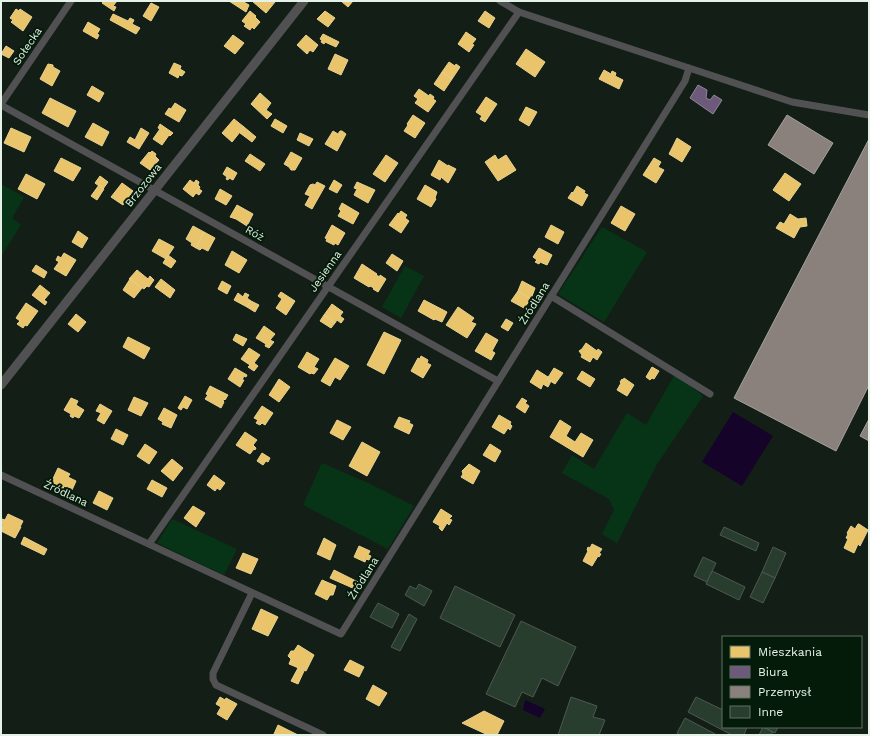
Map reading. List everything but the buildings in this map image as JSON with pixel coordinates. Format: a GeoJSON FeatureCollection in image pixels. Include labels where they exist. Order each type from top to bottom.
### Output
{"type":"FeatureCollection","features":[{"type":"Feature","properties":{"kind":"street","name":"Sołecka"},"geometry":{"type":"LineString","coordinates":[[1,104],[71,1]]}},
{"type":"Feature","properties":{"kind":"street","name":"Brzozowa"},"geometry":{"type":"LineString","coordinates":[[1,385],[304,1]]}},
{"type":"Feature","properties":{"kind":"street"},"geometry":{"type":"LineString","coordinates":[[500,1],[519,12],[792,102],[869,115]]}},
{"type":"Feature","properties":{"kind":"street","name":"Jesienna"},"geometry":{"type":"LineString","coordinates":[[149,544],[519,12]]}},
{"type":"Feature","properties":{"kind":"street","name":"Źródlana"},"geometry":{"type":"LineString","coordinates":[[1,475],[341,634],[685,81],[689,68]]}},
{"type":"Feature","properties":{"kind":"street","name":"Róż"},"geometry":{"type":"LineString","coordinates":[[1,104],[154,191],[498,381]]}},
{"type":"Feature","properties":{"kind":"street"},"geometry":{"type":"LineString","coordinates":[[551,296],[710,394]]}},
{"type":"Feature","properties":{"kind":"street"},"geometry":{"type":"LineString","coordinates":[[252,593],[213,674],[212,679],[216,685],[323,735]]}},
{"type":"Feature","properties":{"kind":"green space"},"geometry":{"type":"Polygon","coordinates":[[[1,184],[24,197],[12,218],[21,225],[1,256],[1,184]]]}},
{"type":"Feature","properties":{"kind":"green space"},"geometry":{"type":"Polygon","coordinates":[[[602,227],[647,252],[604,322],[558,294],[602,227]]]}},
{"type":"Feature","properties":{"kind":"green space"},"geometry":{"type":"Polygon","coordinates":[[[405,266],[424,276],[401,318],[382,307],[405,266]]]}},
{"type":"Feature","properties":{"kind":"green space"},"geometry":{"type":"Polygon","coordinates":[[[675,374],[703,396],[657,464],[617,543],[602,534],[614,510],[609,499],[562,473],[572,455],[594,469],[627,413],[646,425],[675,374]]]}},
{"type":"Feature","properties":{"kind":"green space"},"geometry":{"type":"Polygon","coordinates":[[[322,463],[368,483],[414,506],[388,549],[303,505],[322,463]]]}},
{"type":"Feature","properties":{"kind":"green space"},"geometry":{"type":"Polygon","coordinates":[[[172,519],[237,549],[224,575],[157,543],[172,519]]]}},
{"type":"Feature","properties":{"kind":"shaded area"},"geometry":{"type":"Polygon","coordinates":[[[733,412],[773,436],[742,486],[702,462],[733,412]]]}},
{"type":"Feature","properties":{"kind":"shaded area"},"geometry":{"type":"Polygon","coordinates":[[[525,700],[545,709],[540,718],[523,710],[525,700]]]}}]}
